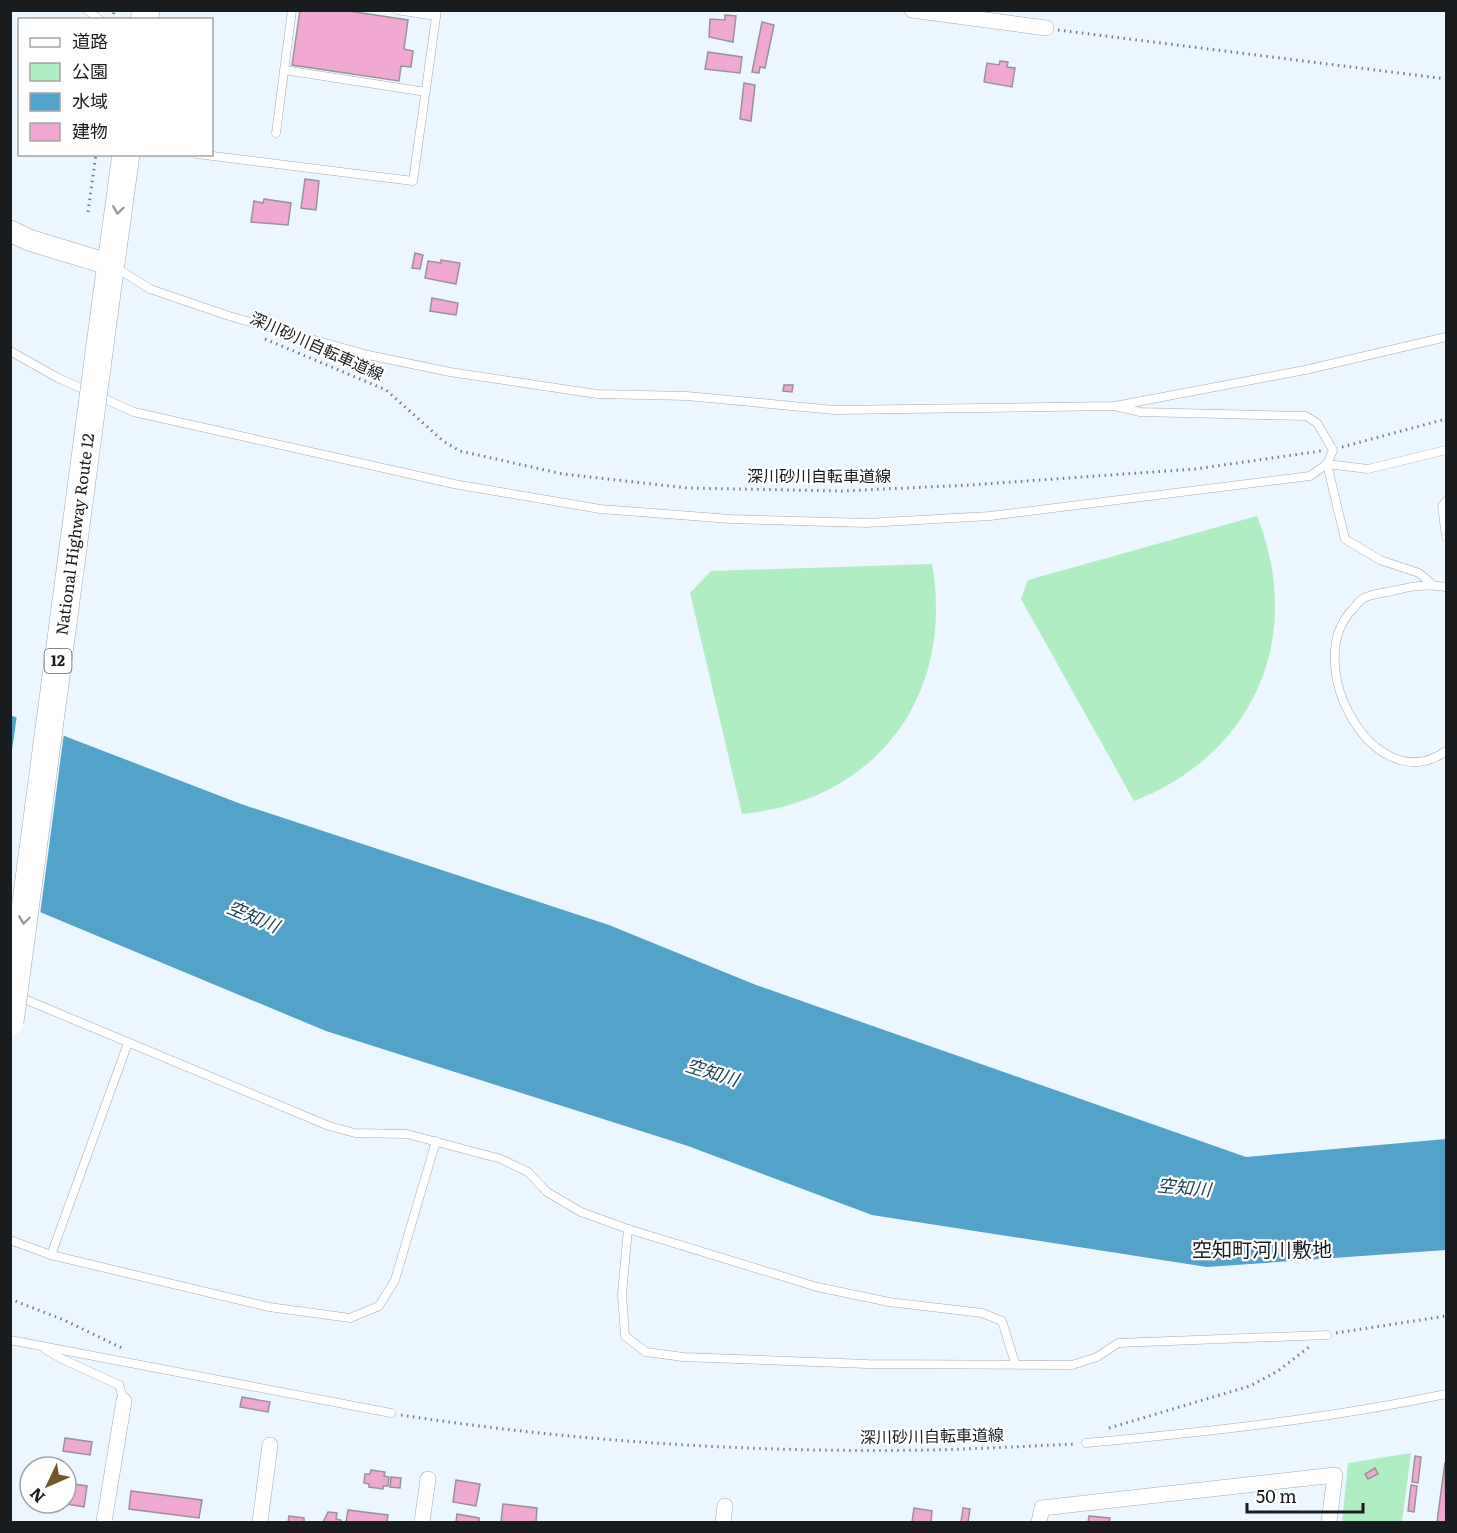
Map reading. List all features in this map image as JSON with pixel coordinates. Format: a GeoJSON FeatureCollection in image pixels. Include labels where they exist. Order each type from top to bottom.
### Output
{"type":"FeatureCollection","features":[{"type":"Feature","properties":{"kind":"highway","name":"National Highway Route 12"},"geometry":{"type":"LineString","coordinates":[[103,262],[108,156]]}},
{"type":"Feature","properties":{"kind":"highway","name":"National Highway Route 12"},"geometry":{"type":"LineString","coordinates":[[10,896],[103,262],[126,156]]}},
{"type":"Feature","properties":{"kind":"highway","name":"National Highway Route 12"},"geometry":{"type":"LineString","coordinates":[[10,1022],[98,296]]}},
{"type":"Feature","properties":{"kind":"main road"},"geometry":{"type":"LineString","coordinates":[[10,231],[29,240],[103,262]]}},
{"type":"Feature","properties":{"kind":"street"},"geometry":{"type":"LineString","coordinates":[[912,10],[1046,28]]}},
{"type":"Feature","properties":{"kind":"street"},"geometry":{"type":"LineString","coordinates":[[104,1522],[124,1401]]}},
{"type":"Feature","properties":{"kind":"street"},"geometry":{"type":"LineString","coordinates":[[260,1522],[270,1444]]}},
{"type":"Feature","properties":{"kind":"street"},"geometry":{"type":"LineString","coordinates":[[1039,1522],[1042,1508],[1335,1475],[1329,1522]]}},
{"type":"Feature","properties":{"kind":"street"},"geometry":{"type":"LineString","coordinates":[[422,1522],[428,1479]]}},
{"type":"Feature","properties":{"kind":"street"},"geometry":{"type":"LineString","coordinates":[[723,1522],[725,1506]]}},
{"type":"Feature","properties":{"kind":"lane"},"geometry":{"type":"LineString","coordinates":[[276,133],[292,10]]}},
{"type":"Feature","properties":{"kind":"lane"},"geometry":{"type":"LineString","coordinates":[[213,156],[413,181],[437,13],[397,10]]}},
{"type":"Feature","properties":{"kind":"lane"},"geometry":{"type":"LineString","coordinates":[[284,70],[426,92]]}},
{"type":"Feature","properties":{"kind":"lane"},"geometry":{"type":"LineString","coordinates":[[103,262],[150,289],[229,316],[368,355],[450,372],[597,394],[687,396],[834,410],[1115,406],[1305,370],[1446,337]]}},
{"type":"Feature","properties":{"kind":"lane"},"geometry":{"type":"LineString","coordinates":[[10,351],[58,378],[134,412],[454,484],[600,509],[731,519],[867,523],[990,516],[1310,476],[1327,464],[1333,450],[1317,423],[1306,416],[1140,412],[1115,406]]}},
{"type":"Feature","properties":{"kind":"lane"},"geometry":{"type":"LineString","coordinates":[[1327,464],[1368,469],[1446,450]]}},
{"type":"Feature","properties":{"kind":"lane"},"geometry":{"type":"LineString","coordinates":[[1327,464],[1346,539],[1380,560],[1419,573],[1432,584]]}},
{"type":"Feature","properties":{"kind":"lane"},"geometry":{"type":"LineString","coordinates":[[1446,501],[1442,506],[1446,536]]}},
{"type":"Feature","properties":{"kind":"lane"},"geometry":{"type":"LineString","coordinates":[[1446,587],[1432,584],[1364,597],[1344,618],[1333,657],[1339,692],[1357,727],[1376,748],[1402,760],[1434,760],[1446,752]]}},
{"type":"Feature","properties":{"kind":"lane"},"geometry":{"type":"LineString","coordinates":[[10,993],[329,1126],[355,1133],[407,1134],[501,1159],[528,1172],[546,1192],[581,1212],[628,1229],[817,1287],[889,1302],[982,1313],[1002,1321],[1016,1363]]}},
{"type":"Feature","properties":{"kind":"lane"},"geometry":{"type":"LineString","coordinates":[[51,1255],[128,1043]]}},
{"type":"Feature","properties":{"kind":"lane"},"geometry":{"type":"LineString","coordinates":[[10,1240],[51,1255],[269,1307],[350,1318],[379,1306],[395,1280],[436,1142]]}},
{"type":"Feature","properties":{"kind":"lane"},"geometry":{"type":"LineString","coordinates":[[628,1229],[622,1294],[625,1336],[646,1352],[683,1357],[867,1364],[1072,1365],[1097,1357],[1118,1343],[1327,1335]]}},
{"type":"Feature","properties":{"kind":"lane"},"geometry":{"type":"LineString","coordinates":[[10,1340],[391,1413]]}},
{"type":"Feature","properties":{"kind":"lane"},"geometry":{"type":"LineString","coordinates":[[41,1346],[60,1358],[119,1385],[124,1401]]}},
{"type":"Feature","properties":{"kind":"lane"},"geometry":{"type":"LineString","coordinates":[[1086,1443],[1269,1426],[1371,1410],[1446,1394]]}},
{"type":"Feature","properties":{"kind":"path"},"geometry":{"type":"LineString","coordinates":[[1046,28],[1446,80]]}},
{"type":"Feature","properties":{"kind":"path"},"geometry":{"type":"LineString","coordinates":[[88,212],[96,156]]}},
{"type":"Feature","properties":{"kind":"path","name":"深川砂川自転車道線"},"geometry":{"type":"LineString","coordinates":[[256,336],[386,390],[443,441],[460,452],[563,474],[677,487],[842,491],[970,485],[1195,469],[1333,450],[1446,419]]}},
{"type":"Feature","properties":{"kind":"path"},"geometry":{"type":"LineString","coordinates":[[10,1299],[64,1320],[124,1349],[132,1363]]}},
{"type":"Feature","properties":{"kind":"path","name":"深川砂川自転車道線"},"geometry":{"type":"LineString","coordinates":[[391,1413],[515,1431],[702,1445],[931,1450],[1086,1443],[1106,1429],[1250,1386],[1278,1371],[1327,1335],[1446,1316]]}},
{"type":"Feature","properties":{"kind":"green space"},"geometry":{"type":"Polygon","coordinates":[[[1257,516],[1270,561],[1275,605],[1271,647],[1259,686],[1239,722],[1211,754],[1176,780],[1134,801],[1021,599],[1028,580],[1257,516]]]}},
{"type":"Feature","properties":{"kind":"green space"},"geometry":{"type":"Polygon","coordinates":[[[932,564],[936,612],[931,657],[917,698],[896,734],[867,764],[831,788],[790,805],[742,814],[690,593],[711,571],[932,564]]]}},
{"type":"Feature","properties":{"kind":"green space"},"geometry":{"type":"Polygon","coordinates":[[[1411,1453],[1402,1522],[1342,1522],[1348,1463],[1411,1453]]]}},
{"type":"Feature","properties":{"kind":"water","name":"空知川"},"geometry":{"type":"Polygon","coordinates":[[[10,715],[241,804],[609,925],[756,985],[1246,1157],[1446,1139],[1446,1250],[1207,1267],[872,1215],[688,1146],[326,1031],[11,900],[10,715]]]}},
{"type":"Feature","properties":{"kind":"pier"},"geometry":{"type":"Polygon","coordinates":[[[17,715],[64,733],[40,915],[10,903],[10,764],[17,715]]]}},
{"type":"Feature","properties":{"kind":"building"},"geometry":{"type":"Polygon","coordinates":[[[300,10],[342,10],[408,20],[404,49],[413,51],[411,67],[401,66],[399,81],[292,65],[300,10]]]}},
{"type":"Feature","properties":{"kind":"building"},"geometry":{"type":"Polygon","coordinates":[[[725,15],[736,16],[733,42],[709,37],[710,19],[725,20],[725,15]]]}},
{"type":"Feature","properties":{"kind":"building"},"geometry":{"type":"Polygon","coordinates":[[[762,22],[774,25],[765,68],[760,67],[759,73],[752,72],[762,22]]]}},
{"type":"Feature","properties":{"kind":"building"},"geometry":{"type":"Polygon","coordinates":[[[708,52],[742,57],[740,73],[705,69],[708,52]]]}},
{"type":"Feature","properties":{"kind":"building"},"geometry":{"type":"Polygon","coordinates":[[[1000,61],[1008,62],[1007,67],[1015,68],[1012,87],[984,82],[987,63],[999,65],[1000,61]]]}},
{"type":"Feature","properties":{"kind":"building"},"geometry":{"type":"Polygon","coordinates":[[[744,83],[755,85],[751,121],[740,119],[744,83]]]}},
{"type":"Feature","properties":{"kind":"building"},"geometry":{"type":"Polygon","coordinates":[[[305,179],[319,181],[316,210],[301,208],[305,179]]]}},
{"type":"Feature","properties":{"kind":"building"},"geometry":{"type":"Polygon","coordinates":[[[264,199],[291,203],[288,225],[251,222],[254,201],[263,203],[264,199]]]}},
{"type":"Feature","properties":{"kind":"building"},"geometry":{"type":"Polygon","coordinates":[[[415,253],[423,255],[420,269],[412,268],[415,253]]]}},
{"type":"Feature","properties":{"kind":"building"},"geometry":{"type":"Polygon","coordinates":[[[441,260],[460,263],[456,284],[425,278],[428,261],[441,263],[441,260]]]}},
{"type":"Feature","properties":{"kind":"building"},"geometry":{"type":"Polygon","coordinates":[[[432,298],[458,303],[456,315],[430,311],[432,298]]]}},
{"type":"Feature","properties":{"kind":"building"},"geometry":{"type":"Polygon","coordinates":[[[784,385],[793,385],[792,392],[783,391],[784,385]]]}},
{"type":"Feature","properties":{"kind":"building"},"geometry":{"type":"Polygon","coordinates":[[[242,1397],[270,1402],[268,1412],[240,1407],[242,1397]]]}},
{"type":"Feature","properties":{"kind":"building"},"geometry":{"type":"Polygon","coordinates":[[[65,1438],[92,1442],[90,1455],[63,1451],[65,1438]]]}},
{"type":"Feature","properties":{"kind":"building"},"geometry":{"type":"Polygon","coordinates":[[[1415,1456],[1421,1457],[1418,1483],[1412,1482],[1415,1456]]]}},
{"type":"Feature","properties":{"kind":"building"},"geometry":{"type":"Polygon","coordinates":[[[1445,1462],[1446,1522],[1437,1522],[1445,1462]]]}},
{"type":"Feature","properties":{"kind":"building"},"geometry":{"type":"Polygon","coordinates":[[[1375,1468],[1378,1474],[1368,1479],[1365,1474],[1375,1468]]]}},
{"type":"Feature","properties":{"kind":"building"},"geometry":{"type":"Polygon","coordinates":[[[371,1470],[385,1472],[384,1476],[389,1477],[388,1486],[383,1486],[383,1489],[369,1487],[369,1484],[364,1483],[365,1474],[370,1474],[371,1470]]]}},
{"type":"Feature","properties":{"kind":"building"},"geometry":{"type":"Polygon","coordinates":[[[391,1477],[401,1478],[400,1488],[390,1487],[391,1477]]]}},
{"type":"Feature","properties":{"kind":"building"},"geometry":{"type":"Polygon","coordinates":[[[456,1480],[480,1484],[476,1506],[453,1502],[456,1480]]]}},
{"type":"Feature","properties":{"kind":"building"},"geometry":{"type":"Polygon","coordinates":[[[78,1485],[87,1486],[84,1507],[78,1506],[78,1485]]]}},
{"type":"Feature","properties":{"kind":"building"},"geometry":{"type":"Polygon","coordinates":[[[1411,1485],[1417,1486],[1414,1512],[1408,1511],[1411,1485]]]}},
{"type":"Feature","properties":{"kind":"building"},"geometry":{"type":"Polygon","coordinates":[[[131,1491],[202,1500],[199,1518],[129,1509],[131,1491]]]}},
{"type":"Feature","properties":{"kind":"building"},"geometry":{"type":"Polygon","coordinates":[[[503,1504],[537,1508],[536,1522],[501,1522],[503,1504]]]}},
{"type":"Feature","properties":{"kind":"building"},"geometry":{"type":"Polygon","coordinates":[[[914,1508],[932,1511],[931,1522],[912,1522],[914,1508]]]}},
{"type":"Feature","properties":{"kind":"building"},"geometry":{"type":"Polygon","coordinates":[[[963,1508],[970,1509],[968,1522],[961,1522],[963,1508]]]}},
{"type":"Feature","properties":{"kind":"building"},"geometry":{"type":"Polygon","coordinates":[[[348,1510],[388,1515],[387,1522],[346,1522],[348,1510]]]}},
{"type":"Feature","properties":{"kind":"building"},"geometry":{"type":"Polygon","coordinates":[[[328,1512],[337,1513],[336,1519],[341,1522],[323,1522],[328,1512]]]}},
{"type":"Feature","properties":{"kind":"building"},"geometry":{"type":"Polygon","coordinates":[[[457,1514],[479,1518],[479,1522],[456,1522],[457,1514]]]}},
{"type":"Feature","properties":{"kind":"building"},"geometry":{"type":"Polygon","coordinates":[[[289,1516],[304,1518],[304,1522],[288,1522],[289,1516]]]}},
{"type":"Feature","properties":{"kind":"building"},"geometry":{"type":"Polygon","coordinates":[[[1089,1516],[1110,1518],[1109,1522],[1088,1522],[1089,1516]]]}},
{"type":"Feature","properties":{"kind":"district","name":"空知町河川敷地"},"geometry":{"type":"Point","coordinates":[1262,1250]}}]}
